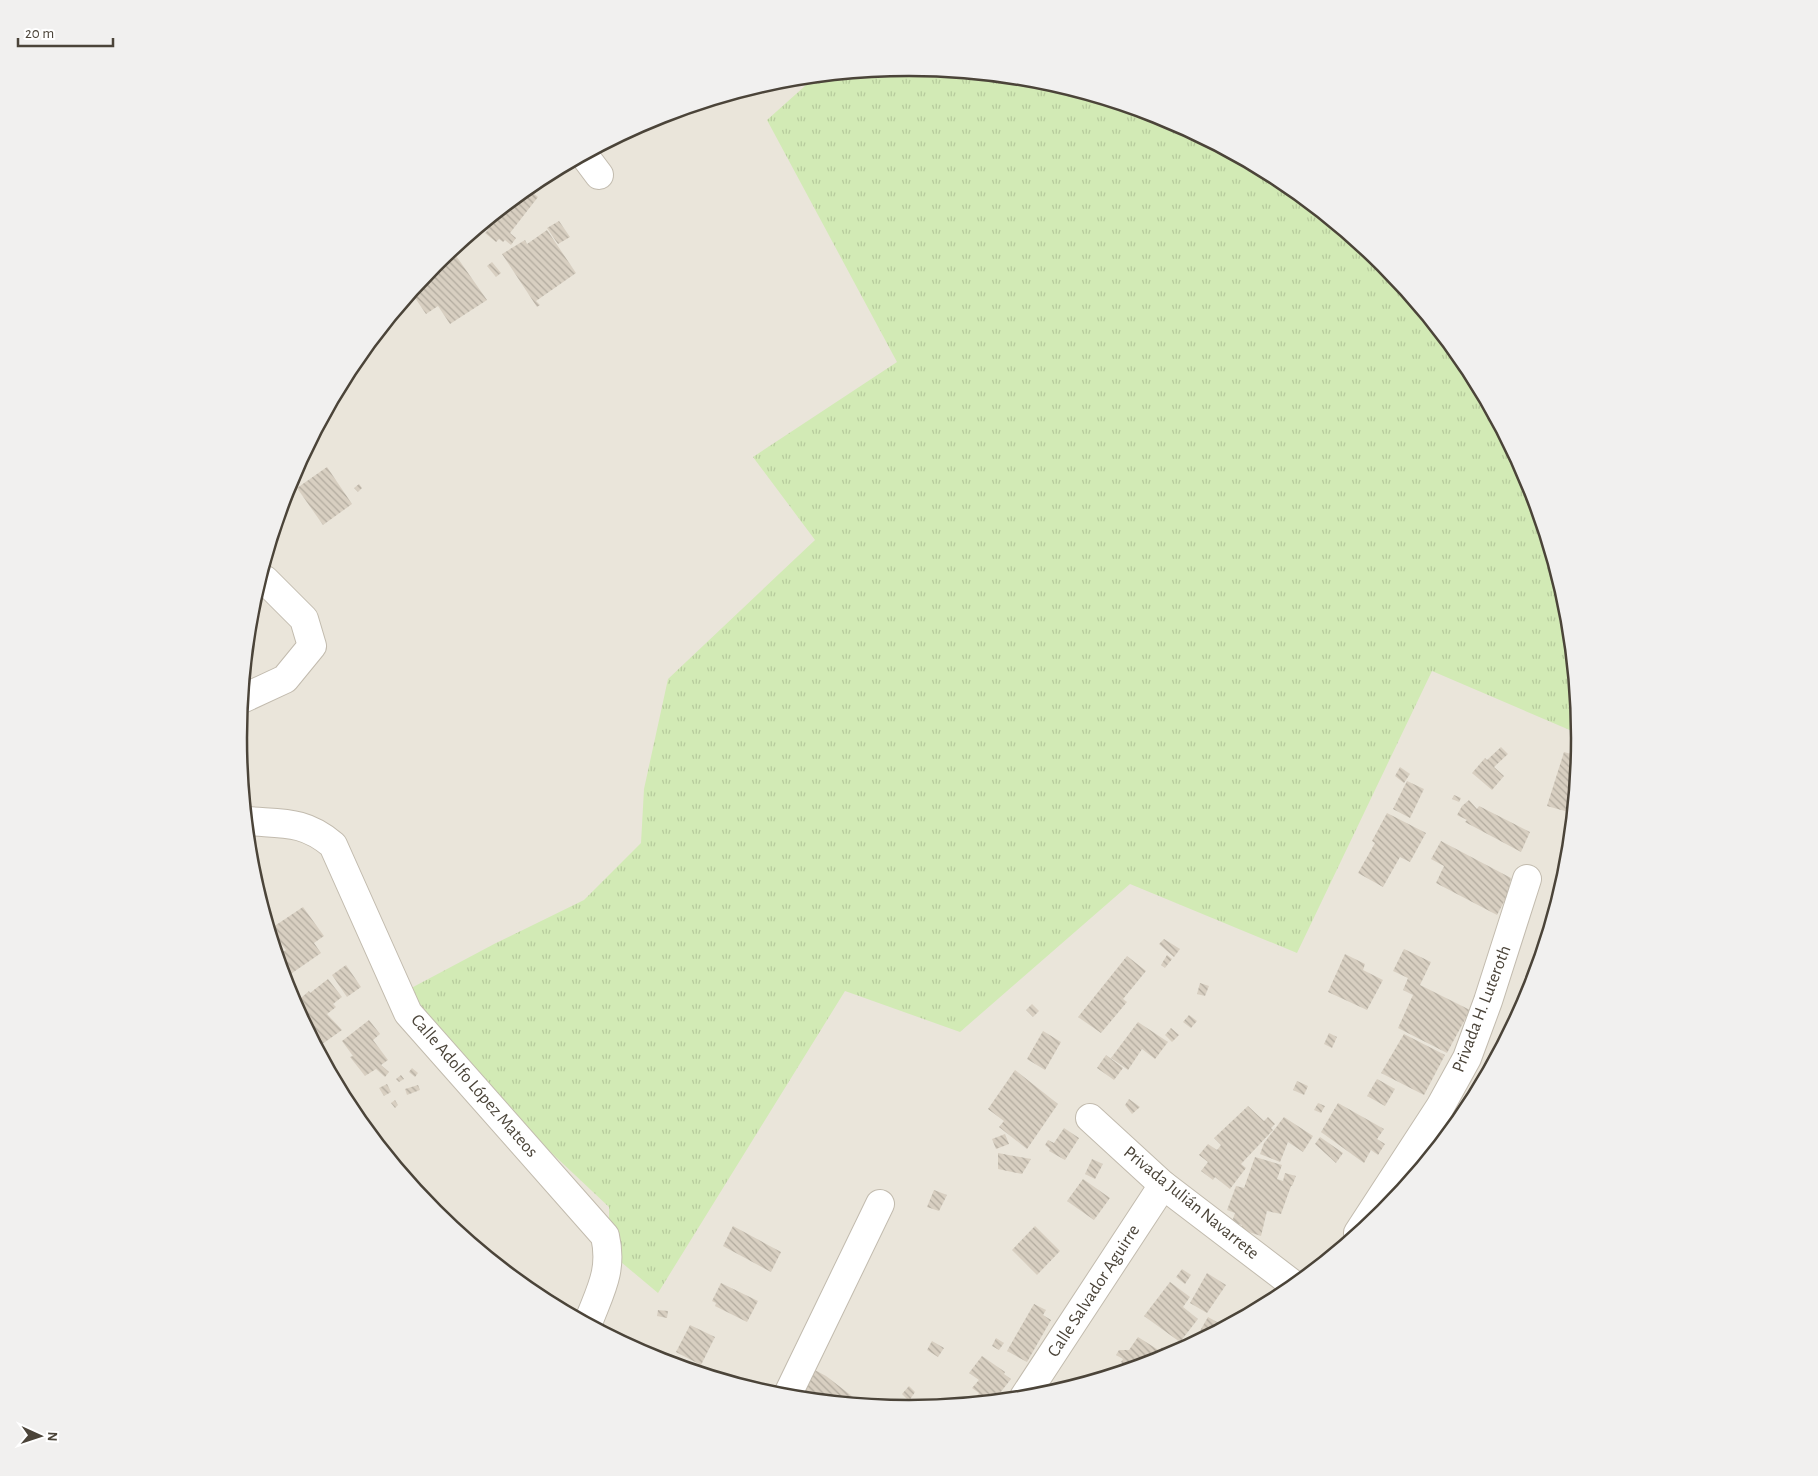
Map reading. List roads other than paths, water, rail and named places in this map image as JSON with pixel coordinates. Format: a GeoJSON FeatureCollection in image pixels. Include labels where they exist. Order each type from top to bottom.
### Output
{"type":"FeatureCollection","features":[{"type":"Feature","properties":{"kind":"street"},"geometry":{"type":"LineString","coordinates":[[249,696],[285,679],[312,646],[304,619],[267,581]]}},
{"type":"Feature","properties":{"kind":"street","name":"Calle Adolfo López Mateos"},"geometry":{"type":"LineString","coordinates":[[253,821],[300,825],[320,833],[333,845],[408,1012],[605,1236],[609,1252],[607,1272],[590,1318]]}},
{"type":"Feature","properties":{"kind":"street","name":"Privada H. Luteroth"},"geometry":{"type":"LineString","coordinates":[[1373,1209],[1440,1107],[1467,1058],[1488,1001],[1527,879]]}},
{"type":"Feature","properties":{"kind":"street","name":"Privada Julián Navarrete"},"geometry":{"type":"LineString","coordinates":[[1090,1118],[1163,1185],[1288,1280]]}},
{"type":"Feature","properties":{"kind":"street","name":"Calle Salvador Aguirre"},"geometry":{"type":"LineString","coordinates":[[1030,1388],[1163,1185]]}},
{"type":"Feature","properties":{"kind":"street"},"geometry":{"type":"LineString","coordinates":[[791,1389],[880,1204]]}}]}
